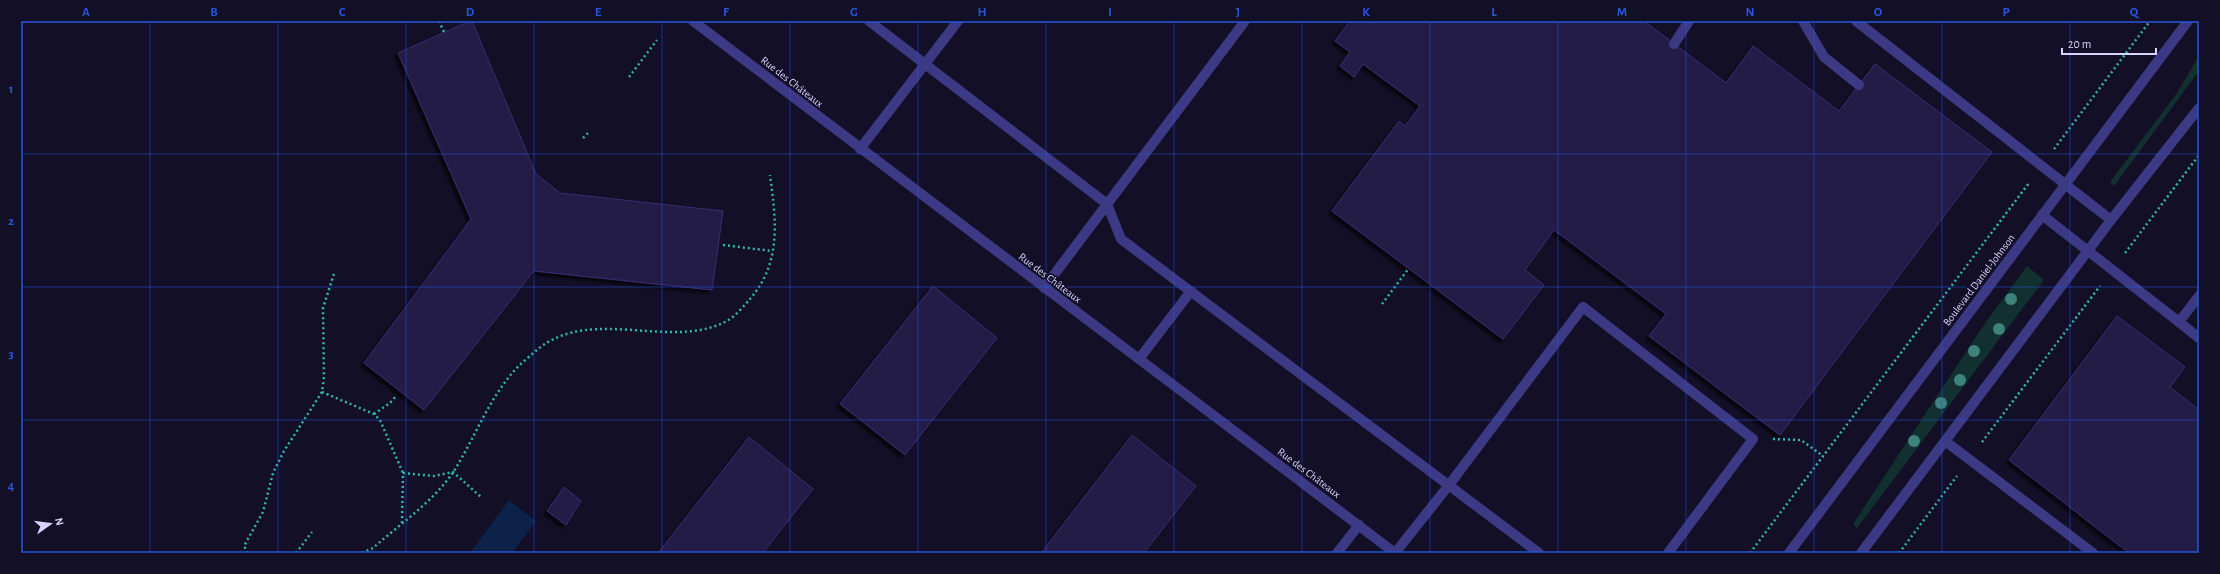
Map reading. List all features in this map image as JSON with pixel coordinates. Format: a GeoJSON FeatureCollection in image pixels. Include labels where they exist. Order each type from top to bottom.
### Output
{"type":"FeatureCollection","features":[{"type":"Feature","properties":{"kind":"street","name":"Rue des Châteaux"},"geometry":{"type":"LineString","coordinates":[[693,21],[1395,553]]}},
{"type":"Feature","properties":{"kind":"street"},"geometry":{"type":"LineString","coordinates":[[869,21],[1107,204],[1121,239],[1539,553]]}},
{"type":"Feature","properties":{"kind":"street"},"geometry":{"type":"LineString","coordinates":[[860,148],[958,21]]}},
{"type":"Feature","properties":{"kind":"street"},"geometry":{"type":"LineString","coordinates":[[1044,288],[1245,21]]}},
{"type":"Feature","properties":{"kind":"street"},"geometry":{"type":"LineString","coordinates":[[1674,44],[1689,21]]}},
{"type":"Feature","properties":{"kind":"street"},"geometry":{"type":"LineString","coordinates":[[1803,21],[1824,57],[1859,85]]}},
{"type":"Feature","properties":{"kind":"street"},"geometry":{"type":"LineString","coordinates":[[1856,21],[2111,220]]}},
{"type":"Feature","properties":{"kind":"street","name":"Boulevard Daniel-Johnson"},"geometry":{"type":"LineString","coordinates":[[1788,553],[2188,21]]}},
{"type":"Feature","properties":{"kind":"street"},"geometry":{"type":"LineString","coordinates":[[1861,553],[2088,250],[2199,108]]}},
{"type":"Feature","properties":{"kind":"street"},"geometry":{"type":"LineString","coordinates":[[2042,215],[2199,338]]}},
{"type":"Feature","properties":{"kind":"street"},"geometry":{"type":"LineString","coordinates":[[1138,359],[1190,291]]}},
{"type":"Feature","properties":{"kind":"street"},"geometry":{"type":"LineString","coordinates":[[2179,322],[2199,296]]}},
{"type":"Feature","properties":{"kind":"street"},"geometry":{"type":"LineString","coordinates":[[1395,553],[1449,485],[1583,307],[1753,439],[1668,553]]}},
{"type":"Feature","properties":{"kind":"street"},"geometry":{"type":"LineString","coordinates":[[1945,441],[2093,553]]}},
{"type":"Feature","properties":{"kind":"street"},"geometry":{"type":"LineString","coordinates":[[1337,553],[1359,525]]}},
{"type":"Feature","properties":{"kind":"path"},"geometry":{"type":"LineString","coordinates":[[439,21],[444,32]]}},
{"type":"Feature","properties":{"kind":"path"},"geometry":{"type":"LineString","coordinates":[[2060,141],[2150,21]]}},
{"type":"Feature","properties":{"kind":"path"},"geometry":{"type":"LineString","coordinates":[[629,77],[657,40]]}},
{"type":"Feature","properties":{"kind":"path"},"geometry":{"type":"LineString","coordinates":[[583,138],[588,133]]}},
{"type":"Feature","properties":{"kind":"path"},"geometry":{"type":"LineString","coordinates":[[2125,252],[2199,155]]}},
{"type":"Feature","properties":{"kind":"path"},"geometry":{"type":"LineString","coordinates":[[362,553],[373,548],[437,491],[453,472],[512,372],[540,348],[568,335],[592,330],[617,329],[681,332],[700,330],[727,322],[740,311],[765,279],[772,251],[776,224],[770,175]]}},
{"type":"Feature","properties":{"kind":"path","name":"Boulevard Daniel-Johnson"},"geometry":{"type":"LineString","coordinates":[[1750,553],[2021,194]]}},
{"type":"Feature","properties":{"kind":"path"},"geometry":{"type":"LineString","coordinates":[[723,244],[772,251]]}},
{"type":"Feature","properties":{"kind":"path"},"geometry":{"type":"LineString","coordinates":[[1382,304],[1409,268]]}},
{"type":"Feature","properties":{"kind":"path"},"geometry":{"type":"LineString","coordinates":[[248,553],[244,546],[263,512],[273,473],[284,451],[322,392],[324,377],[323,308],[334,274]]}},
{"type":"Feature","properties":{"kind":"path"},"geometry":{"type":"LineString","coordinates":[[1980,446],[2099,288]]}},
{"type":"Feature","properties":{"kind":"path"},"geometry":{"type":"LineString","coordinates":[[322,392],[374,414],[380,420],[403,473],[402,523]]}},
{"type":"Feature","properties":{"kind":"path"},"geometry":{"type":"LineString","coordinates":[[374,414],[390,403],[397,395]]}},
{"type":"Feature","properties":{"kind":"path"},"geometry":{"type":"LineString","coordinates":[[1753,439],[1801,440],[1823,456]]}},
{"type":"Feature","properties":{"kind":"path"},"geometry":{"type":"LineString","coordinates":[[403,473],[434,476],[453,472]]}},
{"type":"Feature","properties":{"kind":"path"},"geometry":{"type":"LineString","coordinates":[[453,472],[481,497]]}},
{"type":"Feature","properties":{"kind":"path"},"geometry":{"type":"LineString","coordinates":[[1899,553],[1958,476]]}},
{"type":"Feature","properties":{"kind":"path"},"geometry":{"type":"LineString","coordinates":[[296,553],[312,532]]}},
{"type":"Feature","properties":{"kind":"green space"},"geometry":{"type":"Polygon","coordinates":[[[2199,56],[2199,71],[2114,186],[2110,182],[2177,93],[2199,56]]]}},
{"type":"Feature","properties":{"kind":"green space"},"geometry":{"type":"Polygon","coordinates":[[[2027,266],[2044,280],[1857,528],[1853,524],[1981,329],[2027,266]]]}},
{"type":"Feature","properties":{"kind":"water"},"geometry":{"type":"Polygon","coordinates":[[[509,500],[536,521],[512,553],[470,553],[509,500]]]}},
{"type":"Feature","properties":{"kind":"building"},"geometry":{"type":"Polygon","coordinates":[[[472,21],[536,174],[560,193],[723,211],[712,290],[534,271],[424,410],[364,363],[471,219],[398,53],[472,21]]]}},
{"type":"Feature","properties":{"kind":"building"},"geometry":{"type":"Polygon","coordinates":[[[1350,21],[1644,21],[1726,83],[1753,46],[1839,111],[1875,64],[1992,152],[1780,435],[1649,336],[1666,314],[1554,230],[1525,270],[1544,285],[1503,339],[1332,211],[1399,121],[1405,126],[1420,106],[1363,64],[1354,77],[1340,66],[1350,52],[1335,41],[1350,21]]]}},
{"type":"Feature","properties":{"kind":"building"},"geometry":{"type":"Polygon","coordinates":[[[933,286],[997,338],[905,455],[840,404],[933,286]]]}},
{"type":"Feature","properties":{"kind":"building"},"geometry":{"type":"Polygon","coordinates":[[[2117,316],[2185,367],[2170,387],[2199,410],[2199,553],[2129,553],[2009,460],[2117,316]]]}},
{"type":"Feature","properties":{"kind":"building"},"geometry":{"type":"Polygon","coordinates":[[[1132,435],[1196,486],[1144,553],[1041,553],[1132,435]]]}},
{"type":"Feature","properties":{"kind":"building"},"geometry":{"type":"Polygon","coordinates":[[[749,437],[813,489],[763,553],[658,553],[749,437]]]}},
{"type":"Feature","properties":{"kind":"building"},"geometry":{"type":"Polygon","coordinates":[[[564,487],[581,501],[566,525],[547,511],[564,487]]]}}]}
